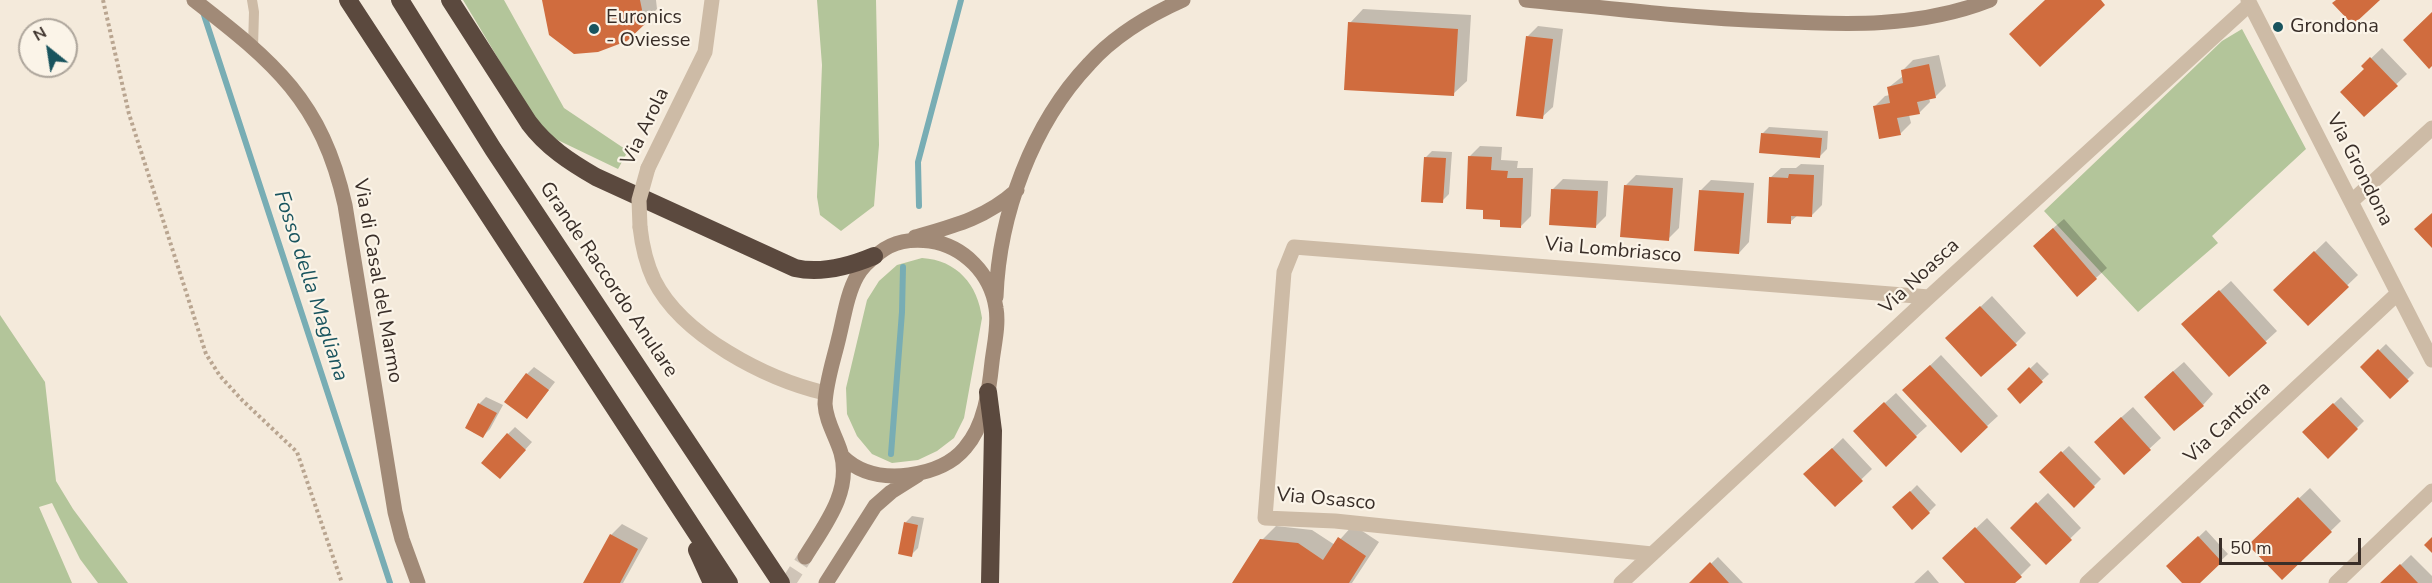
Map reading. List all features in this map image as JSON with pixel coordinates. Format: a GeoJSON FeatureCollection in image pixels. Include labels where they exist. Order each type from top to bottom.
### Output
{"type":"FeatureCollection","features":[{"type":"Feature","properties":{"kind":"highway"},"geometry":{"type":"LineString","coordinates":[[348,0],[729,583]]}},
{"type":"Feature","properties":{"kind":"highway","name":"Grande Raccordo Anulare"},"geometry":{"type":"LineString","coordinates":[[400,0],[499,159],[781,583]]}},
{"type":"Feature","properties":{"kind":"highway"},"geometry":{"type":"LineString","coordinates":[[450,0],[532,128],[544,141],[596,177],[795,268],[809,270],[840,267],[874,256]]}},
{"type":"Feature","properties":{"kind":"highway"},"geometry":{"type":"LineString","coordinates":[[988,392],[993,431],[990,583]]}},
{"type":"Feature","properties":{"kind":"highway"},"geometry":{"type":"LineString","coordinates":[[671,494],[712,583]]}},
{"type":"Feature","properties":{"kind":"main road","name":"Via di Casal del Marmo"},"geometry":{"type":"LineString","coordinates":[[194,0],[271,63],[300,98],[324,140],[337,173],[345,205],[395,512],[418,583]]}},
{"type":"Feature","properties":{"kind":"main road"},"geometry":{"type":"LineString","coordinates":[[826,583],[875,506],[891,492],[921,473],[945,464],[966,448],[981,421],[988,392],[996,325],[1001,247],[1017,190],[1033,149],[1054,110],[1089,63],[1131,27],[1183,0]]}},
{"type":"Feature","properties":{"kind":"main road"},"geometry":{"type":"LineString","coordinates":[[1526,0],[1727,19],[1842,25],[1919,19],[1949,13],[1990,0]]}},
{"type":"Feature","properties":{"kind":"main road"},"geometry":{"type":"LineString","coordinates":[[805,556],[827,521],[838,498],[843,474],[842,456],[827,421],[825,393],[857,276],[874,256],[902,240],[981,216],[998,206],[1017,190]]}},
{"type":"Feature","properties":{"kind":"main road"},"geometry":{"type":"LineString","coordinates":[[902,240],[932,242],[955,249],[982,274],[996,306]]}},
{"type":"Feature","properties":{"kind":"main road"},"geometry":{"type":"LineString","coordinates":[[842,456],[855,466],[878,475],[921,473]]}},
{"type":"Feature","properties":{"kind":"street","name":"Via Arola"},"geometry":{"type":"LineString","coordinates":[[712,0],[705,52],[648,168],[639,200],[640,227],[645,255],[654,280],[683,318],[719,347],[796,384],[825,393]]}},
{"type":"Feature","properties":{"kind":"street","name":"Via Grondona"},"geometry":{"type":"LineString","coordinates":[[2249,2],[2432,360]]}},
{"type":"Feature","properties":{"kind":"street","name":"Via Noasca"},"geometry":{"type":"LineString","coordinates":[[1621,583],[2249,2]]}},
{"type":"Feature","properties":{"kind":"street"},"geometry":{"type":"LineString","coordinates":[[2352,201],[2432,128]]}},
{"type":"Feature","properties":{"kind":"street","name":"Via Lombriasco"},"geometry":{"type":"LineString","coordinates":[[1293,247],[1929,297]]}},
{"type":"Feature","properties":{"kind":"street","name":"Via Osasco"},"geometry":{"type":"LineString","coordinates":[[1293,247],[1284,272],[1265,518],[1335,521],[1652,554]]}},
{"type":"Feature","properties":{"kind":"street","name":"Via Cantoira"},"geometry":{"type":"LineString","coordinates":[[2087,583],[2397,294]]}},
{"type":"Feature","properties":{"kind":"street"},"geometry":{"type":"LineString","coordinates":[[2336,583],[2432,491]]}},
{"type":"Feature","properties":{"kind":"lane"},"geometry":{"type":"LineString","coordinates":[[248,42],[254,12],[252,0]]}},
{"type":"Feature","properties":{"kind":"path"},"geometry":{"type":"LineString","coordinates":[[103,0],[129,114],[206,354],[220,376],[242,400],[297,452],[342,583]]}},
{"type":"Feature","properties":{"kind":"green space"},"geometry":{"type":"Polygon","coordinates":[[[463,0],[504,0],[564,108],[628,151],[618,169],[543,133],[463,0]]]}},
{"type":"Feature","properties":{"kind":"green space"},"geometry":{"type":"Polygon","coordinates":[[[817,0],[876,0],[879,145],[874,206],[841,231],[820,215],[817,197],[822,65],[817,0]]]}},
{"type":"Feature","properties":{"kind":"green space"},"geometry":{"type":"Polygon","coordinates":[[[2242,29],[2306,149],[2212,236],[2218,243],[2138,312],[2044,211],[2222,41],[2242,29]]]}},
{"type":"Feature","properties":{"kind":"green space"},"geometry":{"type":"Polygon","coordinates":[[[922,258],[946,264],[964,276],[976,295],[982,318],[964,418],[954,438],[937,451],[918,460],[892,463],[872,454],[857,436],[847,414],[846,388],[867,300],[879,281],[897,265],[922,258]]]}},
{"type":"Feature","properties":{"kind":"green space"},"geometry":{"type":"Polygon","coordinates":[[[0,315],[45,382],[56,481],[73,509],[128,583],[98,583],[80,559],[52,503],[39,507],[72,583],[0,583],[0,315]]]}},
{"type":"Feature","properties":{"kind":"building","name":"Euronics - Oviesse"},"geometry":{"type":"Polygon","coordinates":[[[542,0],[640,0],[645,24],[627,41],[598,52],[574,54],[549,35],[542,0]]]}},
{"type":"Feature","properties":{"kind":"building"},"geometry":{"type":"Polygon","coordinates":[[[2045,0],[2101,0],[2105,5],[2040,67],[2009,34],[2045,0]]]}},
{"type":"Feature","properties":{"kind":"building"},"geometry":{"type":"Polygon","coordinates":[[[2336,0],[2380,0],[2353,25],[2332,3],[2336,0]]]}},
{"type":"Feature","properties":{"kind":"building"},"geometry":{"type":"Polygon","coordinates":[[[2432,12],[2432,66],[2429,69],[2403,40],[2432,12]]]}},
{"type":"Feature","properties":{"kind":"building"},"geometry":{"type":"Polygon","coordinates":[[[1348,22],[1458,29],[1454,96],[1344,90],[1348,22]]]}},
{"type":"Feature","properties":{"kind":"building"},"geometry":{"type":"Polygon","coordinates":[[[1526,36],[1553,39],[1543,119],[1516,116],[1526,36]]]}},
{"type":"Feature","properties":{"kind":"building"},"geometry":{"type":"Polygon","coordinates":[[[2370,57],[2398,86],[2364,117],[2340,92],[2364,69],[2361,66],[2370,57]]]}},
{"type":"Feature","properties":{"kind":"building"},"geometry":{"type":"Polygon","coordinates":[[[1929,64],[1936,98],[1917,102],[1920,114],[1897,118],[1901,135],[1879,139],[1873,106],[1890,103],[1887,87],[1903,83],[1901,70],[1929,64]]]}},
{"type":"Feature","properties":{"kind":"building"},"geometry":{"type":"Polygon","coordinates":[[[1761,133],[1822,138],[1820,158],[1759,153],[1761,133]]]}},
{"type":"Feature","properties":{"kind":"building"},"geometry":{"type":"Polygon","coordinates":[[[1468,156],[1492,157],[1491,170],[1508,171],[1507,178],[1523,178],[1521,228],[1500,227],[1500,220],[1483,219],[1483,210],[1466,209],[1468,156]]]}},
{"type":"Feature","properties":{"kind":"building"},"geometry":{"type":"Polygon","coordinates":[[[1424,157],[1446,158],[1443,203],[1421,202],[1424,157]]]}},
{"type":"Feature","properties":{"kind":"building"},"geometry":{"type":"Polygon","coordinates":[[[1789,174],[1814,175],[1812,217],[1791,216],[1791,224],[1767,223],[1769,177],[1788,178],[1789,174]]]}},
{"type":"Feature","properties":{"kind":"building"},"geometry":{"type":"Polygon","coordinates":[[[1624,185],[1673,188],[1669,241],[1620,237],[1624,185]]]}},
{"type":"Feature","properties":{"kind":"building"},"geometry":{"type":"Polygon","coordinates":[[[1551,189],[1598,191],[1596,228],[1549,225],[1551,189]]]}},
{"type":"Feature","properties":{"kind":"building"},"geometry":{"type":"Polygon","coordinates":[[[1699,190],[1744,193],[1739,254],[1694,251],[1699,190]]]}},
{"type":"Feature","properties":{"kind":"building"},"geometry":{"type":"Polygon","coordinates":[[[2432,213],[2432,248],[2414,229],[2432,213]]]}},
{"type":"Feature","properties":{"kind":"building"},"geometry":{"type":"Polygon","coordinates":[[[2053,228],[2097,279],[2077,297],[2033,246],[2053,228]]]}},
{"type":"Feature","properties":{"kind":"building"},"geometry":{"type":"Polygon","coordinates":[[[2314,251],[2349,287],[2308,326],[2273,290],[2314,251]]]}},
{"type":"Feature","properties":{"kind":"building"},"geometry":{"type":"Polygon","coordinates":[[[2219,290],[2267,343],[2229,377],[2181,324],[2219,290]]]}},
{"type":"Feature","properties":{"kind":"building"},"geometry":{"type":"Polygon","coordinates":[[[1980,306],[2017,345],[1981,377],[1945,338],[1980,306]]]}},
{"type":"Feature","properties":{"kind":"building"},"geometry":{"type":"Polygon","coordinates":[[[2378,349],[2409,381],[2390,399],[2360,367],[2378,349]]]}},
{"type":"Feature","properties":{"kind":"building"},"geometry":{"type":"Polygon","coordinates":[[[1930,365],[1988,427],[1961,453],[1902,390],[1930,365]]]}},
{"type":"Feature","properties":{"kind":"building"},"geometry":{"type":"Polygon","coordinates":[[[2029,367],[2043,382],[2020,404],[2007,389],[2029,367]]]}},
{"type":"Feature","properties":{"kind":"building"},"geometry":{"type":"Polygon","coordinates":[[[2173,371],[2204,406],[2174,431],[2144,397],[2173,371]]]}},
{"type":"Feature","properties":{"kind":"building"},"geometry":{"type":"Polygon","coordinates":[[[526,373],[549,390],[527,419],[504,402],[526,373]]]}},
{"type":"Feature","properties":{"kind":"building"},"geometry":{"type":"Polygon","coordinates":[[[1884,402],[1917,437],[1886,467],[1853,431],[1884,402]]]}},
{"type":"Feature","properties":{"kind":"building"},"geometry":{"type":"Polygon","coordinates":[[[478,403],[497,413],[483,438],[465,428],[478,403]]]}},
{"type":"Feature","properties":{"kind":"building"},"geometry":{"type":"Polygon","coordinates":[[[2333,403],[2358,429],[2328,459],[2302,432],[2333,403]]]}},
{"type":"Feature","properties":{"kind":"building"},"geometry":{"type":"Polygon","coordinates":[[[2121,417],[2151,450],[2124,475],[2094,442],[2121,417]]]}},
{"type":"Feature","properties":{"kind":"building"},"geometry":{"type":"Polygon","coordinates":[[[507,433],[526,450],[500,479],[481,463],[507,433]]]}},
{"type":"Feature","properties":{"kind":"building"},"geometry":{"type":"Polygon","coordinates":[[[1832,448],[1863,481],[1835,507],[1803,474],[1832,448]]]}},
{"type":"Feature","properties":{"kind":"building"},"geometry":{"type":"Polygon","coordinates":[[[2061,451],[2095,487],[2074,508],[2039,472],[2061,451]]]}},
{"type":"Feature","properties":{"kind":"building"},"geometry":{"type":"Polygon","coordinates":[[[1910,491],[1930,513],[1912,530],[1892,507],[1910,491]]]}},
{"type":"Feature","properties":{"kind":"building"},"geometry":{"type":"Polygon","coordinates":[[[2298,497],[2332,532],[2282,580],[2248,545],[2298,497]]]}},
{"type":"Feature","properties":{"kind":"building"},"geometry":{"type":"Polygon","coordinates":[[[2036,502],[2072,540],[2046,565],[2010,528],[2036,502]]]}},
{"type":"Feature","properties":{"kind":"building"},"geometry":{"type":"Polygon","coordinates":[[[904,522],[918,525],[912,557],[898,554],[904,522]]]}},
{"type":"Feature","properties":{"kind":"building"},"geometry":{"type":"Polygon","coordinates":[[[1975,527],[2022,577],[2015,583],[1965,583],[1942,558],[1975,527]]]}},
{"type":"Feature","properties":{"kind":"building"},"geometry":{"type":"Polygon","coordinates":[[[610,534],[638,549],[620,583],[583,583],[610,534]]]}},
{"type":"Feature","properties":{"kind":"building"},"geometry":{"type":"Polygon","coordinates":[[[2198,536],[2222,562],[2200,583],[2182,583],[2166,566],[2198,536]]]}},
{"type":"Feature","properties":{"kind":"building"},"geometry":{"type":"Polygon","coordinates":[[[1338,537],[1366,556],[1349,583],[1232,583],[1260,539],[1298,543],[1323,560],[1338,537]]]}},
{"type":"Feature","properties":{"kind":"building"},"geometry":{"type":"Polygon","coordinates":[[[2432,537],[2432,553],[2424,545],[2432,537]]]}},
{"type":"Feature","properties":{"kind":"building"},"geometry":{"type":"Polygon","coordinates":[[[1710,562],[1729,583],[1689,583],[1710,562]]]}},
{"type":"Feature","properties":{"kind":"building"},"geometry":{"type":"Polygon","coordinates":[[[2400,564],[2418,583],[2380,583],[2400,564]]]}},
{"type":"Feature","properties":{"kind":"waterway"},"geometry":{"type":"LineString","coordinates":[[919,206],[918,162],[961,0]]}},
{"type":"Feature","properties":{"kind":"waterway","name":"Fosso della Magliana"},"geometry":{"type":"LineString","coordinates":[[203,12],[390,583]]}},
{"type":"Feature","properties":{"kind":"waterway"},"geometry":{"type":"LineString","coordinates":[[891,454],[902,312],[903,267]]}},
{"type":"Feature","properties":{"kind":"tunnel"},"geometry":{"type":"LineString","coordinates":[[788,583],[805,557]]}},
{"type":"Feature","properties":{"kind":"place","name":"Grondona"},"geometry":{"type":"Point","coordinates":[2278,27]}},
{"type":"Feature","properties":{"kind":"place","name":"Euronics - Oviesse"},"geometry":{"type":"Point","coordinates":[594,29]}}]}
